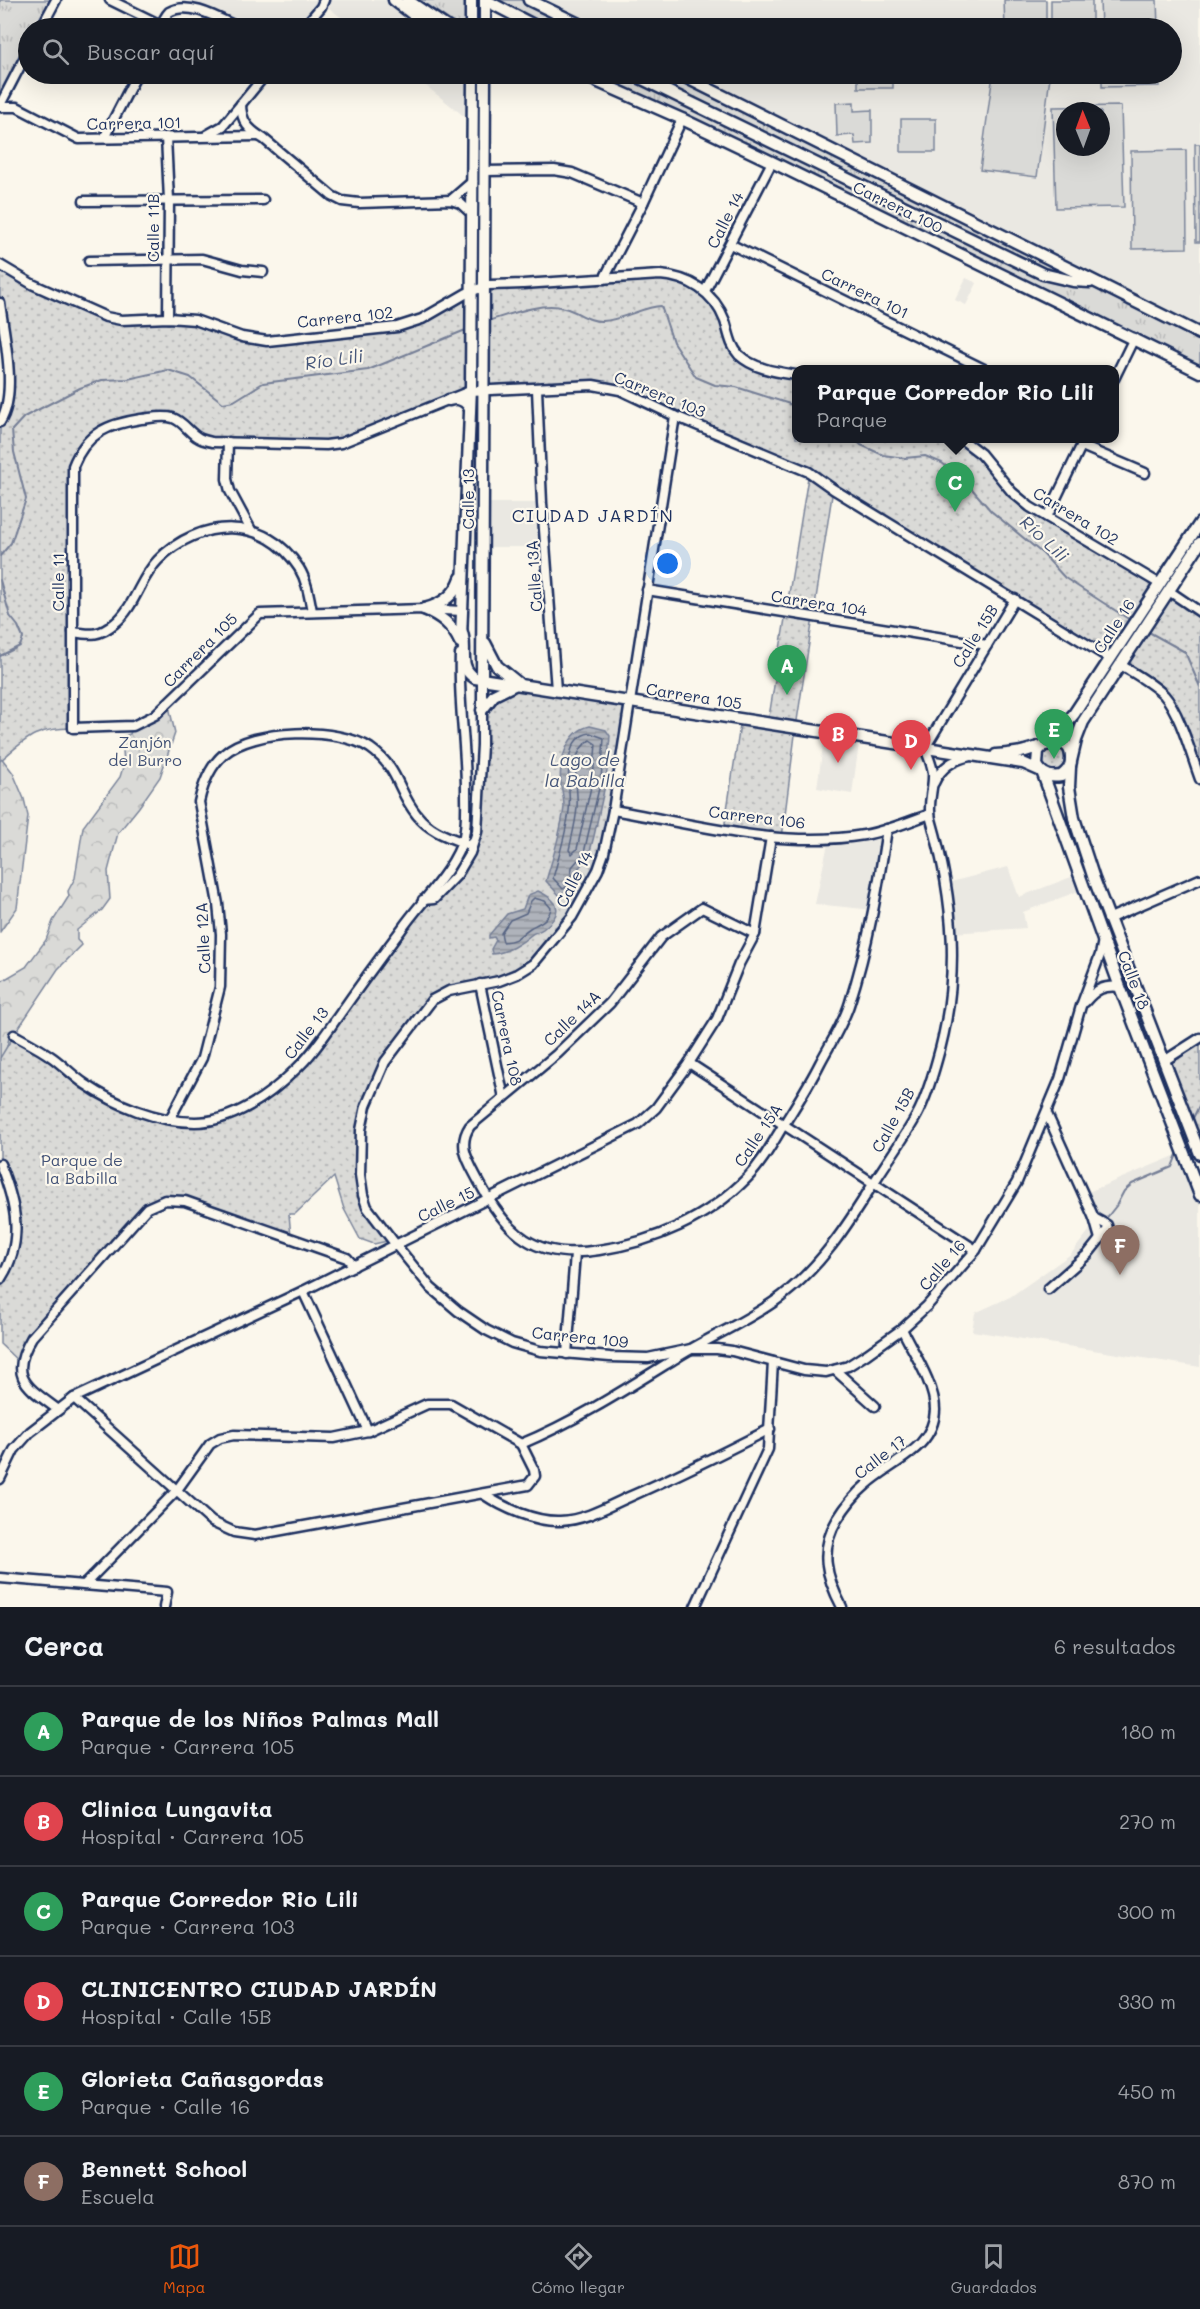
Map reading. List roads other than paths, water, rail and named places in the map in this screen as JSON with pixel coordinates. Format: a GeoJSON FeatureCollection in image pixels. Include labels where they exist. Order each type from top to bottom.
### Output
{"type":"FeatureCollection","features":[{"type":"Feature","properties":{"kind":"main road"},"geometry":{"type":"LineString","coordinates":[[394,0],[418,18]]}},
{"type":"Feature","properties":{"kind":"main road"},"geometry":{"type":"LineString","coordinates":[[407,0],[433,18]]}},
{"type":"Feature","properties":{"kind":"main road"},"geometry":{"type":"LineString","coordinates":[[471,0],[471,18]]}},
{"type":"Feature","properties":{"kind":"main road"},"geometry":{"type":"LineString","coordinates":[[484,18],[485,0],[520,18]]}},
{"type":"Feature","properties":{"kind":"main road"},"geometry":{"type":"LineString","coordinates":[[530,0],[567,18]]}},
{"type":"Feature","properties":{"kind":"main road"},"geometry":{"type":"LineString","coordinates":[[470,84],[473,96]]}},
{"type":"Feature","properties":{"kind":"main road","name":"Calle 13"},"geometry":{"type":"LineString","coordinates":[[460,642],[471,391],[472,84]]}},
{"type":"Feature","properties":{"kind":"main road","name":"Calle 13"},"geometry":{"type":"LineString","coordinates":[[482,680],[485,84]]}},
{"type":"Feature","properties":{"kind":"main road","name":"Carrera 100"},"geometry":{"type":"LineString","coordinates":[[603,84],[772,162],[1200,372]]}},
{"type":"Feature","properties":{"kind":"main road"},"geometry":{"type":"LineString","coordinates":[[653,84],[1043,274],[1073,281],[1096,282]]}},
{"type":"Feature","properties":{"kind":"main road","name":"Carrera 100"},"geometry":{"type":"LineString","coordinates":[[699,84],[962,213],[1200,334]]}},
{"type":"Feature","properties":{"kind":"main road"},"geometry":{"type":"LineString","coordinates":[[449,400],[456,398],[463,400],[470,409]]}},
{"type":"Feature","properties":{"kind":"main road","name":"Calle 16"},"geometry":{"type":"LineString","coordinates":[[1047,744],[1074,714],[1200,523]]}},
{"type":"Feature","properties":{"kind":"main road","name":"Calle 16"},"geometry":{"type":"LineString","coordinates":[[1070,764],[1083,722],[1200,543]]}},
{"type":"Feature","properties":{"kind":"main road"},"geometry":{"type":"LineString","coordinates":[[424,609],[441,603],[448,597],[459,583],[463,570]]}},
{"type":"Feature","properties":{"kind":"main road"},"geometry":{"type":"LineString","coordinates":[[424,609],[443,618],[460,642]]}},
{"type":"Feature","properties":{"kind":"main road"},"geometry":{"type":"LineString","coordinates":[[462,611],[476,613],[482,618]]}},
{"type":"Feature","properties":{"kind":"main road"},"geometry":{"type":"LineString","coordinates":[[461,630],[465,638],[463,657],[465,669],[472,676],[482,680]]}},
{"type":"Feature","properties":{"kind":"main road"},"geometry":{"type":"LineString","coordinates":[[483,639],[497,666],[521,684]]}},
{"type":"Feature","properties":{"kind":"main road","name":"Carrera 105"},"geometry":{"type":"LineString","coordinates":[[482,680],[521,684],[1023,763],[1041,772]]}},
{"type":"Feature","properties":{"kind":"main road"},"geometry":{"type":"LineString","coordinates":[[482,710],[502,689],[521,684]]}},
{"type":"Feature","properties":{"kind":"main road"},"geometry":{"type":"LineString","coordinates":[[1058,743],[1065,746],[1070,753],[1070,764],[1061,776],[1049,776],[1041,772],[1037,756],[1047,744],[1058,743]]}},
{"type":"Feature","properties":{"kind":"main road","name":"Carrera 105"},"geometry":{"type":"LineString","coordinates":[[972,755],[1014,754],[1047,744]]}},
{"type":"Feature","properties":{"kind":"main road","name":"Calle 18"},"geometry":{"type":"LineString","coordinates":[[1070,764],[1069,787],[1074,818],[1108,919],[1200,1154]]}},
{"type":"Feature","properties":{"kind":"main road","name":"Calle 18"},"geometry":{"type":"LineString","coordinates":[[1041,772],[1200,1195]]}},
{"type":"Feature","properties":{"kind":"street"},"geometry":{"type":"LineString","coordinates":[[46,18],[56,0]]}},
{"type":"Feature","properties":{"kind":"street"},"geometry":{"type":"LineString","coordinates":[[110,0],[143,18]]}},
{"type":"Feature","properties":{"kind":"street"},"geometry":{"type":"LineString","coordinates":[[311,18],[322,4],[329,0]]}},
{"type":"Feature","properties":{"kind":"street"},"geometry":{"type":"LineString","coordinates":[[164,18],[167,13],[184,7],[193,7],[217,18]]}},
{"type":"Feature","properties":{"kind":"street"},"geometry":{"type":"LineString","coordinates":[[0,106],[18,70]]}},
{"type":"Feature","properties":{"kind":"street"},"geometry":{"type":"LineString","coordinates":[[104,138],[132,84]]}},
{"type":"Feature","properties":{"kind":"street"},"geometry":{"type":"LineString","coordinates":[[204,137],[223,126],[258,84]]}},
{"type":"Feature","properties":{"kind":"street"},"geometry":{"type":"LineString","coordinates":[[8,89],[10,99],[16,107]]}},
{"type":"Feature","properties":{"kind":"street"},"geometry":{"type":"LineString","coordinates":[[241,104],[244,123],[251,131],[332,196],[342,201],[359,203],[451,200],[460,203],[472,214]]}},
{"type":"Feature","properties":{"kind":"street","name":"Carrera 101"},"geometry":{"type":"LineString","coordinates":[[0,106],[16,107],[79,139],[259,136]]}},
{"type":"Feature","properties":{"kind":"street"},"geometry":{"type":"LineString","coordinates":[[604,279],[682,119]]}},
{"type":"Feature","properties":{"kind":"street","name":"Calle 11B"},"geometry":{"type":"LineString","coordinates":[[166,137],[169,200],[168,318]]}},
{"type":"Feature","properties":{"kind":"street","name":"Calle 14"},"geometry":{"type":"LineString","coordinates":[[705,291],[772,162]]}},
{"type":"Feature","properties":{"kind":"street"},"geometry":{"type":"LineString","coordinates":[[485,171],[554,170],[572,173],[643,203]]}},
{"type":"Feature","properties":{"kind":"street"},"geometry":{"type":"LineString","coordinates":[[451,200],[472,181]]}},
{"type":"Feature","properties":{"kind":"street"},"geometry":{"type":"LineString","coordinates":[[84,201],[263,200]]}},
{"type":"Feature","properties":{"kind":"street","name":"Carrera 101"},"geometry":{"type":"LineString","coordinates":[[730,244],[978,365]]}},
{"type":"Feature","properties":{"kind":"street"},"geometry":{"type":"LineString","coordinates":[[89,261],[202,259],[242,270],[263,272]]}},
{"type":"Feature","properties":{"kind":"street","name":"Carrera 102"},"geometry":{"type":"LineString","coordinates":[[0,265],[32,284],[106,317],[121,320],[168,318],[195,320],[242,337],[267,340],[397,327],[422,319],[484,286],[674,276],[705,291],[715,302],[724,319],[732,346],[740,356],[771,371],[792,374]]}},
{"type":"Feature","properties":{"kind":"street"},"geometry":{"type":"LineString","coordinates":[[0,303],[9,385],[5,412],[0,422]]}},
{"type":"Feature","properties":{"kind":"street"},"geometry":{"type":"LineString","coordinates":[[1119,369],[1134,338]]}},
{"type":"Feature","properties":{"kind":"street","name":"Carrera 103"},"geometry":{"type":"LineString","coordinates":[[87,441],[98,432],[111,426],[161,417],[173,418],[199,438],[212,442],[326,445],[341,443],[471,391],[593,385],[620,390],[675,416],[810,472],[833,489],[1111,658]]}},
{"type":"Feature","properties":{"kind":"street","name":"Calle 13A"},"geometry":{"type":"LineString","coordinates":[[537,389],[542,503],[556,690]]}},
{"type":"Feature","properties":{"kind":"street","name":"Calle 14"},"geometry":{"type":"LineString","coordinates":[[396,1245],[367,1207],[363,1195],[360,1154],[366,1106],[385,1062],[432,1000],[449,991],[499,981],[533,964],[572,917],[598,870],[613,810],[675,416]]}},
{"type":"Feature","properties":{"kind":"street","name":"Calle 11"},"geometry":{"type":"LineString","coordinates":[[73,728],[74,466],[79,450],[87,441]]}},
{"type":"Feature","properties":{"kind":"street"},"geometry":{"type":"LineString","coordinates":[[228,442],[227,479],[230,491],[251,530]]}},
{"type":"Feature","properties":{"kind":"street","name":"Carrera 102"},"geometry":{"type":"LineString","coordinates":[[967,443],[981,454],[1012,492],[1030,507],[1160,584]]}},
{"type":"Feature","properties":{"kind":"street"},"geometry":{"type":"LineString","coordinates":[[1047,517],[1083,443]]}},
{"type":"Feature","properties":{"kind":"street"},"geometry":{"type":"LineString","coordinates":[[1085,443],[1144,473]]}},
{"type":"Feature","properties":{"kind":"street"},"geometry":{"type":"LineString","coordinates":[[72,632],[94,635],[114,624],[126,611],[157,561],[193,534],[210,530],[251,530],[268,537],[285,551],[299,568],[308,588],[312,611]]}},
{"type":"Feature","properties":{"kind":"street","name":"Carrera 104"},"geometry":{"type":"LineString","coordinates":[[647,590],[987,645]]}},
{"type":"Feature","properties":{"kind":"street"},"geometry":{"type":"LineString","coordinates":[[1169,591],[1200,612]]}},
{"type":"Feature","properties":{"kind":"street","name":"Calle 15B"},"geometry":{"type":"LineString","coordinates":[[691,1349],[751,1317],[783,1295],[815,1265],[843,1232],[917,1115],[943,1041],[949,1010],[952,933],[947,883],[930,814],[933,772],[925,748],[1016,599]]}},
{"type":"Feature","properties":{"kind":"street","name":"Carrera 105"},"geometry":{"type":"LineString","coordinates":[[73,728],[122,728],[140,723],[155,715],[260,614],[424,609],[462,611]]}},
{"type":"Feature","properties":{"kind":"street","name":"Calle 13"},"geometry":{"type":"LineString","coordinates":[[170,1119],[194,1122],[212,1120],[233,1113],[266,1094],[295,1071],[449,868],[462,842],[466,821],[466,766],[459,682],[460,642]]}},
{"type":"Feature","properties":{"kind":"street"},"geometry":{"type":"LineString","coordinates":[[1121,665],[1163,694],[1172,706],[1200,778]]}},
{"type":"Feature","properties":{"kind":"street","name":"Calle 13"},"geometry":{"type":"LineString","coordinates":[[423,900],[434,899],[445,889],[465,862],[472,846],[478,821],[482,680]]}},
{"type":"Feature","properties":{"kind":"street","name":"Calle 12A"},"geometry":{"type":"LineString","coordinates":[[170,1119],[202,1058],[220,987],[221,934],[218,904],[199,802],[211,769],[223,754],[255,738],[279,735],[316,734],[353,741],[368,747],[392,768],[410,806],[421,820],[442,835],[462,842]]}},
{"type":"Feature","properties":{"kind":"street","name":"Calle 15B"},"geometry":{"type":"LineString","coordinates":[[933,786],[937,777],[950,762],[972,755]]}},
{"type":"Feature","properties":{"kind":"street","name":"Carrera 106"},"geometry":{"type":"LineString","coordinates":[[613,810],[794,840],[829,839],[887,829],[930,814]]}},
{"type":"Feature","properties":{"kind":"street","name":"Calle 15A"},"geometry":{"type":"LineString","coordinates":[[489,1200],[517,1234],[532,1244],[554,1252],[575,1254],[628,1246],[665,1233],[713,1206],[747,1179],[765,1157],[809,1084],[850,1004],[874,910],[887,829]]}},
{"type":"Feature","properties":{"kind":"street","name":"Calle 15"},"geometry":{"type":"LineString","coordinates":[[0,1479],[14,1450],[30,1432],[74,1398],[303,1291],[638,1124],[656,1108],[717,1019],[739,964],[755,934],[771,837]]}},
{"type":"Feature","properties":{"kind":"street"},"geometry":{"type":"LineString","coordinates":[[462,842],[472,846]]}},
{"type":"Feature","properties":{"kind":"street"},"geometry":{"type":"LineString","coordinates":[[1108,919],[1200,879]]}},
{"type":"Feature","properties":{"kind":"street","name":"Calle 14A"},"geometry":{"type":"LineString","coordinates":[[489,1200],[465,1156],[463,1143],[470,1125],[557,1054],[610,1003],[661,937],[670,929],[702,908],[755,934]]}},
{"type":"Feature","properties":{"kind":"street","name":"Calle 16"},"geometry":{"type":"LineString","coordinates":[[691,1349],[732,1351],[804,1370],[826,1372],[848,1366],[867,1354],[902,1329],[927,1306],[976,1250],[1017,1182],[1060,1079],[1103,940]]}},
{"type":"Feature","properties":{"kind":"street","name":"Carrera 108"},"geometry":{"type":"LineString","coordinates":[[480,984],[504,1098]]}},
{"type":"Feature","properties":{"kind":"street"},"geometry":{"type":"LineString","coordinates":[[1081,1006],[1094,991],[1103,987],[1120,987]]}},
{"type":"Feature","properties":{"kind":"street"},"geometry":{"type":"LineString","coordinates":[[14,1035],[53,1058],[84,1083],[115,1101],[152,1116],[170,1119]]}},
{"type":"Feature","properties":{"kind":"street"},"geometry":{"type":"LineString","coordinates":[[1164,1061],[1200,1038]]}},
{"type":"Feature","properties":{"kind":"street"},"geometry":{"type":"LineString","coordinates":[[689,1063],[976,1250]]}},
{"type":"Feature","properties":{"kind":"street"},"geometry":{"type":"LineString","coordinates":[[1047,1114],[1097,1228],[1088,1254],[1048,1289]]}},
{"type":"Feature","properties":{"kind":"street"},"geometry":{"type":"LineString","coordinates":[[0,1164],[13,1196],[15,1236],[13,1253],[0,1280]]}},
{"type":"Feature","properties":{"kind":"street"},"geometry":{"type":"LineString","coordinates":[[57,1409],[28,1388],[22,1378],[20,1363],[25,1349],[32,1337],[147,1208],[165,1200],[185,1201],[347,1258],[354,1266]]}},
{"type":"Feature","properties":{"kind":"street"},"geometry":{"type":"LineString","coordinates":[[1107,1225],[1108,1229],[1097,1228],[1107,1225]]}},
{"type":"Feature","properties":{"kind":"street","name":"Carrera 109"},"geometry":{"type":"LineString","coordinates":[[396,1245],[431,1288],[458,1311],[486,1330],[512,1343],[531,1349],[567,1354],[648,1358],[691,1349]]}},
{"type":"Feature","properties":{"kind":"street"},"geometry":{"type":"LineString","coordinates":[[567,1354],[575,1254]]}},
{"type":"Feature","properties":{"kind":"street"},"geometry":{"type":"LineString","coordinates":[[303,1291],[368,1431]]}},
{"type":"Feature","properties":{"kind":"street","name":"Calle 17"},"geometry":{"type":"LineString","coordinates":[[841,1606],[826,1566],[826,1547],[830,1531],[845,1506],[867,1484],[919,1446],[928,1436],[933,1424],[935,1409],[932,1392],[902,1329]]}},
{"type":"Feature","properties":{"kind":"street"},"geometry":{"type":"LineString","coordinates":[[521,1444],[615,1396],[691,1349]]}},
{"type":"Feature","properties":{"kind":"street"},"geometry":{"type":"LineString","coordinates":[[695,1607],[768,1449],[773,1362]]}},
{"type":"Feature","properties":{"kind":"street"},"geometry":{"type":"LineString","coordinates":[[835,1370],[875,1406]]}},
{"type":"Feature","properties":{"kind":"street"},"geometry":{"type":"LineString","coordinates":[[74,1398],[177,1490],[212,1521],[234,1532],[255,1535],[528,1485],[532,1481],[534,1470],[521,1444],[451,1404],[428,1404],[368,1431],[334,1438],[234,1435],[220,1438],[210,1444],[177,1490],[84,1585]]}},
{"type":"Feature","properties":{"kind":"street"},"geometry":{"type":"LineString","coordinates":[[483,1494],[493,1501],[539,1520],[560,1521],[584,1517],[695,1468],[770,1430]]}},
{"type":"Feature","properties":{"kind":"street"},"geometry":{"type":"LineString","coordinates":[[0,1578],[167,1592],[164,1607]]}},
{"type":"Feature","properties":{"kind":"water","name":"Lago de la Babilla"},"geometry":{"type":"Polygon","coordinates":[[[590,726],[606,730],[610,736],[606,781],[589,855],[578,869],[576,887],[569,894],[560,896],[546,881],[559,836],[564,807],[561,767],[570,741],[575,734],[590,726]]]}},
{"type":"Feature","properties":{"kind":"water"},"geometry":{"type":"Polygon","coordinates":[[[538,891],[555,903],[557,908],[554,918],[543,929],[518,945],[492,954],[491,949],[496,940],[494,937],[489,938],[489,935],[507,914],[523,909],[528,895],[538,891]]]}},
{"type":"Feature","properties":{"kind":"waterway","name":"Río Lili"},"geometry":{"type":"LineString","coordinates":[[488,321],[546,306],[564,308],[598,321],[661,306],[673,342],[696,377],[715,385],[736,387],[792,405]]}},
{"type":"Feature","properties":{"kind":"waterway","name":"Río Lili"},"geometry":{"type":"LineString","coordinates":[[0,556],[11,543],[26,499],[14,452],[12,430],[24,417],[80,388],[102,380],[128,379],[168,370],[190,377],[223,403],[234,401],[263,383],[368,370],[468,329]]}},
{"type":"Feature","properties":{"kind":"waterway","name":"Río Lili"},"geometry":{"type":"LineString","coordinates":[[859,443],[883,455],[905,458],[925,456],[942,463],[966,482],[991,511],[1043,554],[1065,578],[1130,620]]}},
{"type":"Feature","properties":{"kind":"waterway","name":"Río Lili"},"geometry":{"type":"LineString","coordinates":[[0,580],[10,616],[18,626],[23,638],[20,646],[0,656]]}},
{"type":"Feature","properties":{"kind":"waterway","name":"Río Lili"},"geometry":{"type":"LineString","coordinates":[[1147,631],[1185,652],[1200,687]]}},
{"type":"Feature","properties":{"kind":"waterway"},"geometry":{"type":"LineString","coordinates":[[1191,1122],[1200,1104]]}},
{"type":"Feature","properties":{"kind":"waterway"},"geometry":{"type":"LineString","coordinates":[[1105,1220],[1124,1191],[1132,1184],[1172,1167],[1178,1152]]}},
{"type":"Feature","properties":{"kind":"place","name":"Parque Corredor Rio Lili"},"geometry":{"type":"Point","coordinates":[955,512]}},
{"type":"Feature","properties":{"kind":"place","name":"Parque de los Niños Palmas Mall"},"geometry":{"type":"Point","coordinates":[787,695]}},
{"type":"Feature","properties":{"kind":"place","name":"Glorieta Cañasgordas"},"geometry":{"type":"Point","coordinates":[1054,759]}},
{"type":"Feature","properties":{"kind":"place","name":"Clinica Lungavita"},"geometry":{"type":"Point","coordinates":[838,763]}},
{"type":"Feature","properties":{"kind":"place","name":"CLINICENTRO CIUDAD JARDÍN"},"geometry":{"type":"Point","coordinates":[911,770]}},
{"type":"Feature","properties":{"kind":"place","name":"Bennett School"},"geometry":{"type":"Point","coordinates":[1120,1275]}},
{"type":"Feature","properties":{"kind":"district","name":"CIUDAD JARDÍN"},"geometry":{"type":"Point","coordinates":[593,516]}},
{"type":"Feature","properties":{"kind":"park label","name":"Zanjón del Burro"},"geometry":{"type":"Point","coordinates":[145,751]}},
{"type":"Feature","properties":{"kind":"park label","name":"Parque de la Babilla"},"geometry":{"type":"Point","coordinates":[82,1169]}}]}
